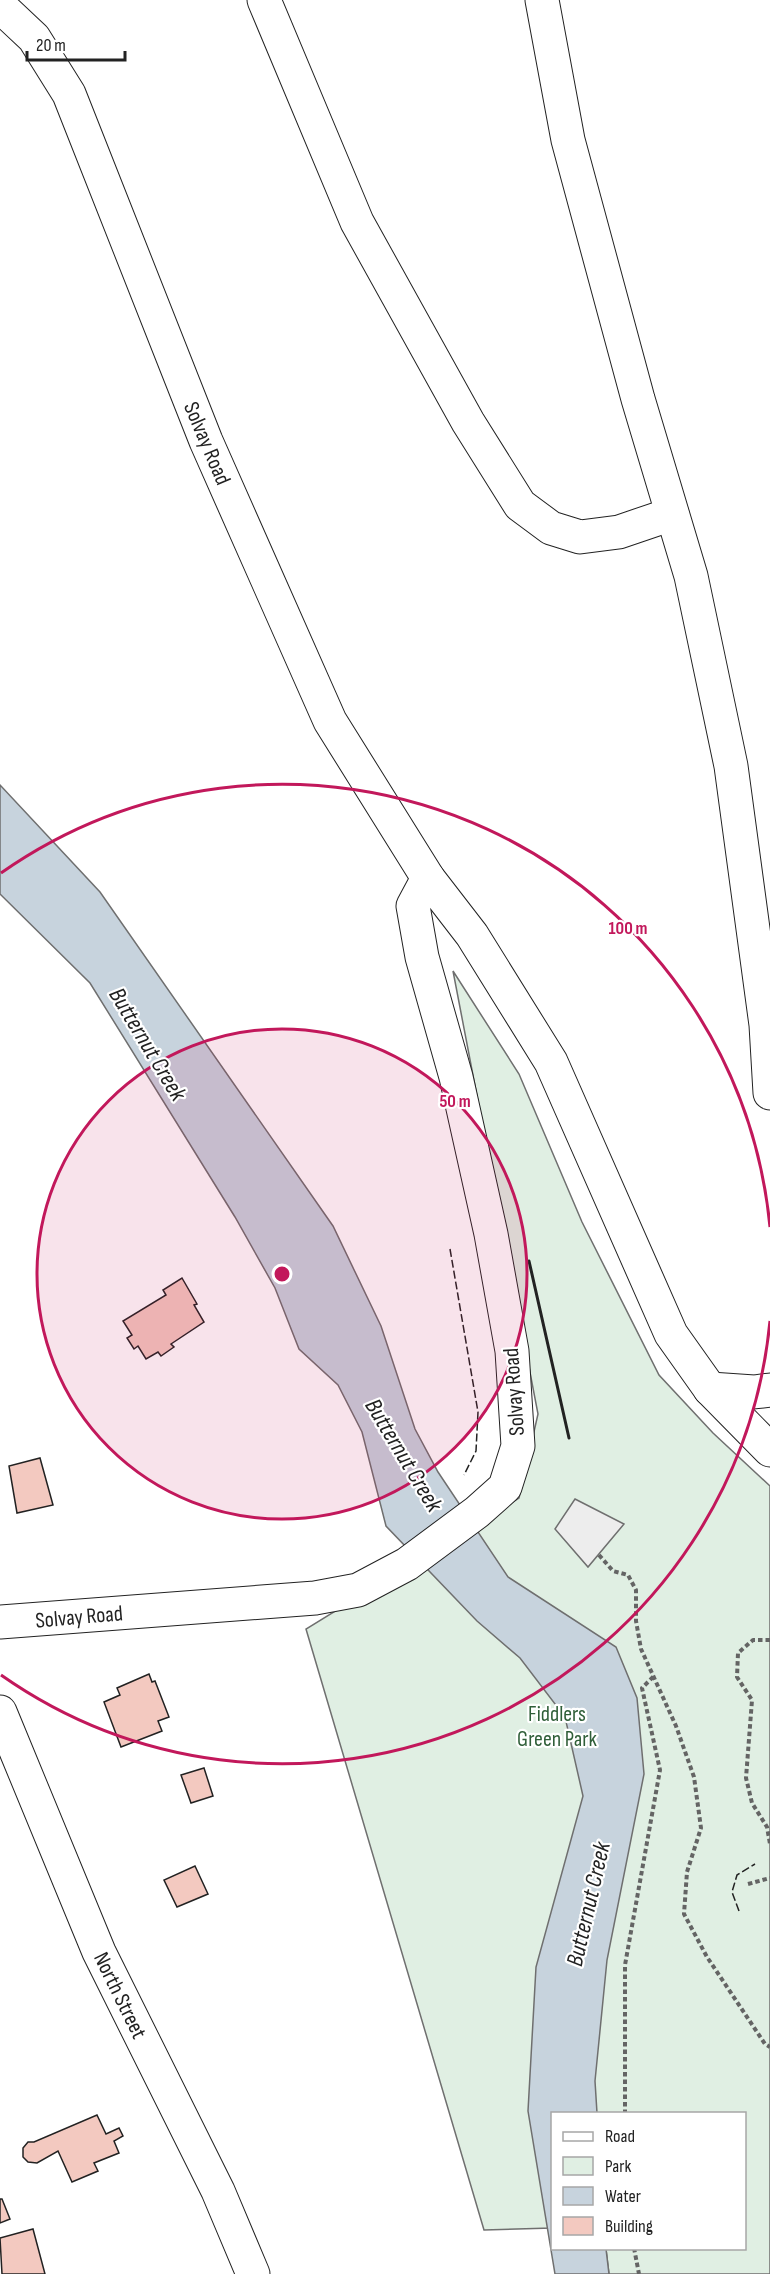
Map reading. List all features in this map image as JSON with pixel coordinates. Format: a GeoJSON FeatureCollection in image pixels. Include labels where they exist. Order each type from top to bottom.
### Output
{"type":"FeatureCollection","features":[{"type":"Feature","properties":{"kind":"street"},"geometry":{"type":"LineString","coordinates":[[264,0],[357,222],[468,422],[520,505],[551,528],[580,537],[619,532],[672,514]]}},
{"type":"Feature","properties":{"kind":"street"},"geometry":{"type":"LineString","coordinates":[[542,0],[568,140],[638,399],[691,576],[731,766],[766,1025],[770,1093]]}},
{"type":"Feature","properties":{"kind":"street","name":"Solvay Road"},"geometry":{"type":"LineString","coordinates":[[0,6],[34,38],[69,94],[206,441],[330,721],[428,878],[472,935],[551,1062],[671,1334],[710,1389],[770,1450]]}},
{"type":"Feature","properties":{"kind":"street","name":"Solvay Road"},"geometry":{"type":"LineString","coordinates":[[0,1622],[315,1598],[358,1590],[407,1564],[477,1512],[505,1487],[518,1446],[512,1351],[491,1234],[456,1077],[422,957],[413,906],[428,878]]}},
{"type":"Feature","properties":{"kind":"street"},"geometry":{"type":"LineString","coordinates":[[710,1389],[753,1392],[770,1390]]}},
{"type":"Feature","properties":{"kind":"street","name":"North Street"},"geometry":{"type":"LineString","coordinates":[[0,1712],[99,1952],[218,2191],[253,2274]]}},
{"type":"Feature","properties":{"kind":"path"},"geometry":{"type":"LineString","coordinates":[[598,1555],[613,1571],[628,1575],[636,1590],[636,1621],[641,1649],[655,1675],[694,1777],[701,1828],[687,1872],[684,1914],[708,1957],[765,2044],[770,2047]]}},
{"type":"Feature","properties":{"kind":"path"},"geometry":{"type":"LineString","coordinates":[[770,1640],[753,1640],[738,1653],[737,1677],[752,1700],[746,1778],[752,1803],[767,1827],[770,1844]]}},
{"type":"Feature","properties":{"kind":"path"},"geometry":{"type":"LineString","coordinates":[[625,2112],[625,1965],[660,1770],[642,1688],[655,1675]]}},
{"type":"Feature","properties":{"kind":"path"},"geometry":{"type":"LineString","coordinates":[[748,1884],[770,1878]]}},
{"type":"Feature","properties":{"kind":"path"},"geometry":{"type":"LineString","coordinates":[[634,2250],[639,2274]]}},
{"type":"Feature","properties":{"kind":"green space","name":"Fiddlers Green Park"},"geometry":{"type":"Polygon","coordinates":[[[453,971],[519,1074],[582,1222],[659,1375],[713,1433],[770,1486],[770,2274],[609,2274],[606,2250],[746,2250],[746,2112],[551,2112],[551,2228],[484,2230],[306,1629],[519,1498],[538,1414],[453,971]]]}},
{"type":"Feature","properties":{"kind":"shaded area"},"geometry":{"type":"Polygon","coordinates":[[[575,1499],[624,1524],[588,1567],[555,1529],[575,1499]]]}},
{"type":"Feature","properties":{"kind":"water","name":"Butternut Creek"},"geometry":{"type":"Polygon","coordinates":[[[0,785],[100,892],[333,1226],[381,1326],[415,1429],[438,1472],[508,1577],[616,1647],[637,1698],[644,1774],[607,1960],[595,2081],[597,2112],[551,2112],[551,2250],[528,2111],[536,1967],[583,1796],[565,1717],[520,1658],[477,1621],[386,1526],[362,1432],[338,1385],[299,1349],[275,1288],[235,1217],[90,983],[0,894],[0,785]]]}},
{"type":"Feature","properties":{"kind":"water"},"geometry":{"type":"Polygon","coordinates":[[[551,2250],[606,2250],[609,2274],[555,2274],[551,2250]]]}},
{"type":"Feature","properties":{"kind":"building"},"geometry":{"type":"Polygon","coordinates":[[[182,1278],[204,1322],[171,1344],[174,1347],[161,1356],[158,1352],[146,1359],[138,1346],[134,1349],[127,1338],[132,1335],[123,1321],[166,1295],[163,1290],[182,1278]]]}},
{"type":"Feature","properties":{"kind":"building"},"geometry":{"type":"Polygon","coordinates":[[[40,1458],[53,1505],[17,1513],[9,1466],[40,1458]]]}},
{"type":"Feature","properties":{"kind":"building"},"geometry":{"type":"Polygon","coordinates":[[[149,1674],[152,1682],[155,1681],[169,1717],[158,1721],[162,1731],[121,1747],[104,1702],[120,1695],[117,1688],[149,1674]]]}},
{"type":"Feature","properties":{"kind":"building"},"geometry":{"type":"Polygon","coordinates":[[[204,1768],[213,1796],[191,1803],[181,1775],[204,1768]]]}},
{"type":"Feature","properties":{"kind":"building"},"geometry":{"type":"Polygon","coordinates":[[[195,1866],[208,1894],[177,1907],[164,1880],[195,1866]]]}},
{"type":"Feature","properties":{"kind":"building"},"geometry":{"type":"Polygon","coordinates":[[[97,2115],[106,2134],[119,2128],[123,2136],[114,2141],[119,2153],[94,2163],[98,2171],[72,2182],[58,2151],[37,2163],[28,2162],[23,2157],[23,2148],[28,2142],[34,2142],[97,2115]]]}},
{"type":"Feature","properties":{"kind":"building"},"geometry":{"type":"Polygon","coordinates":[[[0,2199],[10,2219],[0,2223],[0,2199]]]}},
{"type":"Feature","properties":{"kind":"building"},"geometry":{"type":"Polygon","coordinates":[[[33,2229],[45,2274],[2,2274],[0,2238],[33,2229]]]}},
{"type":"Feature","properties":{"kind":"fence"},"geometry":{"type":"LineString","coordinates":[[450,1249],[478,1412],[476,1451],[464,1475]]}},
{"type":"Feature","properties":{"kind":"fence"},"geometry":{"type":"LineString","coordinates":[[739,1911],[732,1892],[737,1875],[755,1864]]}},
{"type":"Feature","properties":{"kind":"wall"},"geometry":{"type":"LineString","coordinates":[[529,1261],[569,1438]]}}]}
